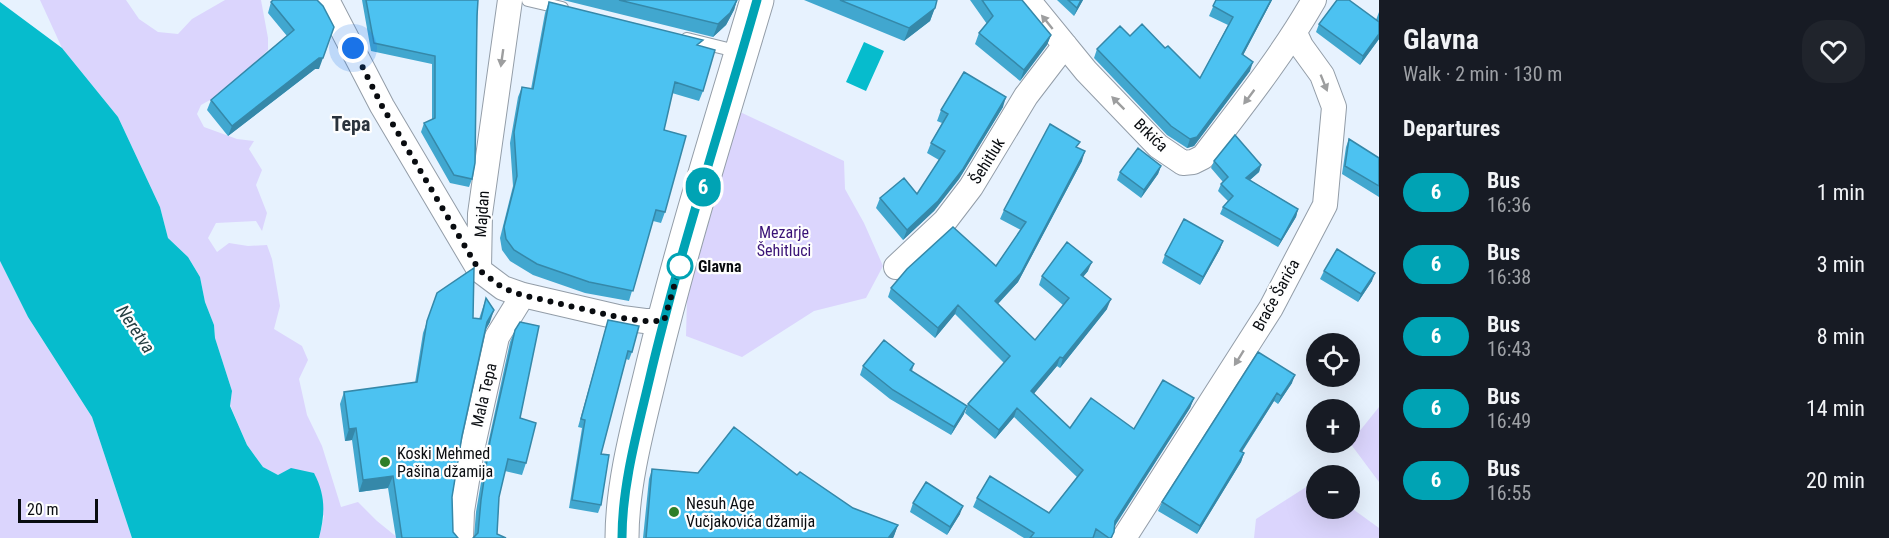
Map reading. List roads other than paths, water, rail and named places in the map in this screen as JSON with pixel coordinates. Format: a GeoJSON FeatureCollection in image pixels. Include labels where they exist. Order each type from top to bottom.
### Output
{"type":"FeatureCollection","features":[{"type":"Feature","properties":{"kind":"street"},"geometry":{"type":"LineString","coordinates":[[327,0],[382,106],[479,270],[503,288],[522,295],[622,318],[664,321]]}},
{"type":"Feature","properties":{"kind":"street","name":"Majdan"},"geometry":{"type":"LineString","coordinates":[[479,270],[480,214],[510,0]]}},
{"type":"Feature","properties":{"kind":"street"},"geometry":{"type":"LineString","coordinates":[[622,538],[622,518],[634,444],[664,321],[757,0]]}},
{"type":"Feature","properties":{"kind":"street","name":"Brkića"},"geometry":{"type":"LineString","coordinates":[[1028,0],[1086,71],[1158,146],[1183,163],[1193,162],[1203,157],[1295,33]]}},
{"type":"Feature","properties":{"kind":"street"},"geometry":{"type":"LineString","coordinates":[[1295,33],[1314,0]]}},
{"type":"Feature","properties":{"kind":"street","name":"Braće Šarića"},"geometry":{"type":"LineString","coordinates":[[1124,538],[1271,308],[1325,205],[1334,107],[1322,75],[1300,46],[1295,33]]}},
{"type":"Feature","properties":{"kind":"street","name":"Šehitluk"},"geometry":{"type":"LineString","coordinates":[[896,267],[945,221],[971,187],[1026,96],[1065,45]]}},
{"type":"Feature","properties":{"kind":"street","name":"Mala Tepa"},"geometry":{"type":"LineString","coordinates":[[461,538],[462,511],[472,450],[497,337],[522,295]]}},
{"type":"Feature","properties":{"kind":"lane"},"geometry":{"type":"LineString","coordinates":[[528,0],[573,11]]}},
{"type":"Feature","properties":{"kind":"lane"},"geometry":{"type":"LineString","coordinates":[[673,36],[741,52]]}},
{"type":"Feature","properties":{"kind":"water","name":"Neretva"},"geometry":{"type":"Polygon","coordinates":[[[0,2],[62,48],[118,117],[160,207],[168,238],[188,257],[200,277],[205,302],[214,325],[215,338],[232,391],[230,406],[247,445],[263,467],[278,475],[291,468],[314,473],[321,489],[323,505],[319,538],[132,538],[92,417],[28,317],[0,261],[0,2]]]}},
{"type":"Feature","properties":{"kind":"water"},"geometry":{"type":"Polygon","coordinates":[[[864,42],[884,51],[866,91],[846,82],[864,42]]]}},
{"type":"Feature","properties":{"kind":"place","name":"Glavna"},"geometry":{"type":"Point","coordinates":[680,266]}},
{"type":"Feature","properties":{"kind":"place","name":"Koski Mehmed Pašina džamija"},"geometry":{"type":"Point","coordinates":[385,462]}},
{"type":"Feature","properties":{"kind":"place","name":"Nesuh Age Vučjakovića džamija"},"geometry":{"type":"Point","coordinates":[674,512]}},
{"type":"Feature","properties":{"kind":"district","name":"Tepa"},"geometry":{"type":"Point","coordinates":[351,124]}},
{"type":"Feature","properties":{"kind":"park label","name":"Mezarje Šehitluci"},"geometry":{"type":"Point","coordinates":[784,241]}}]}
